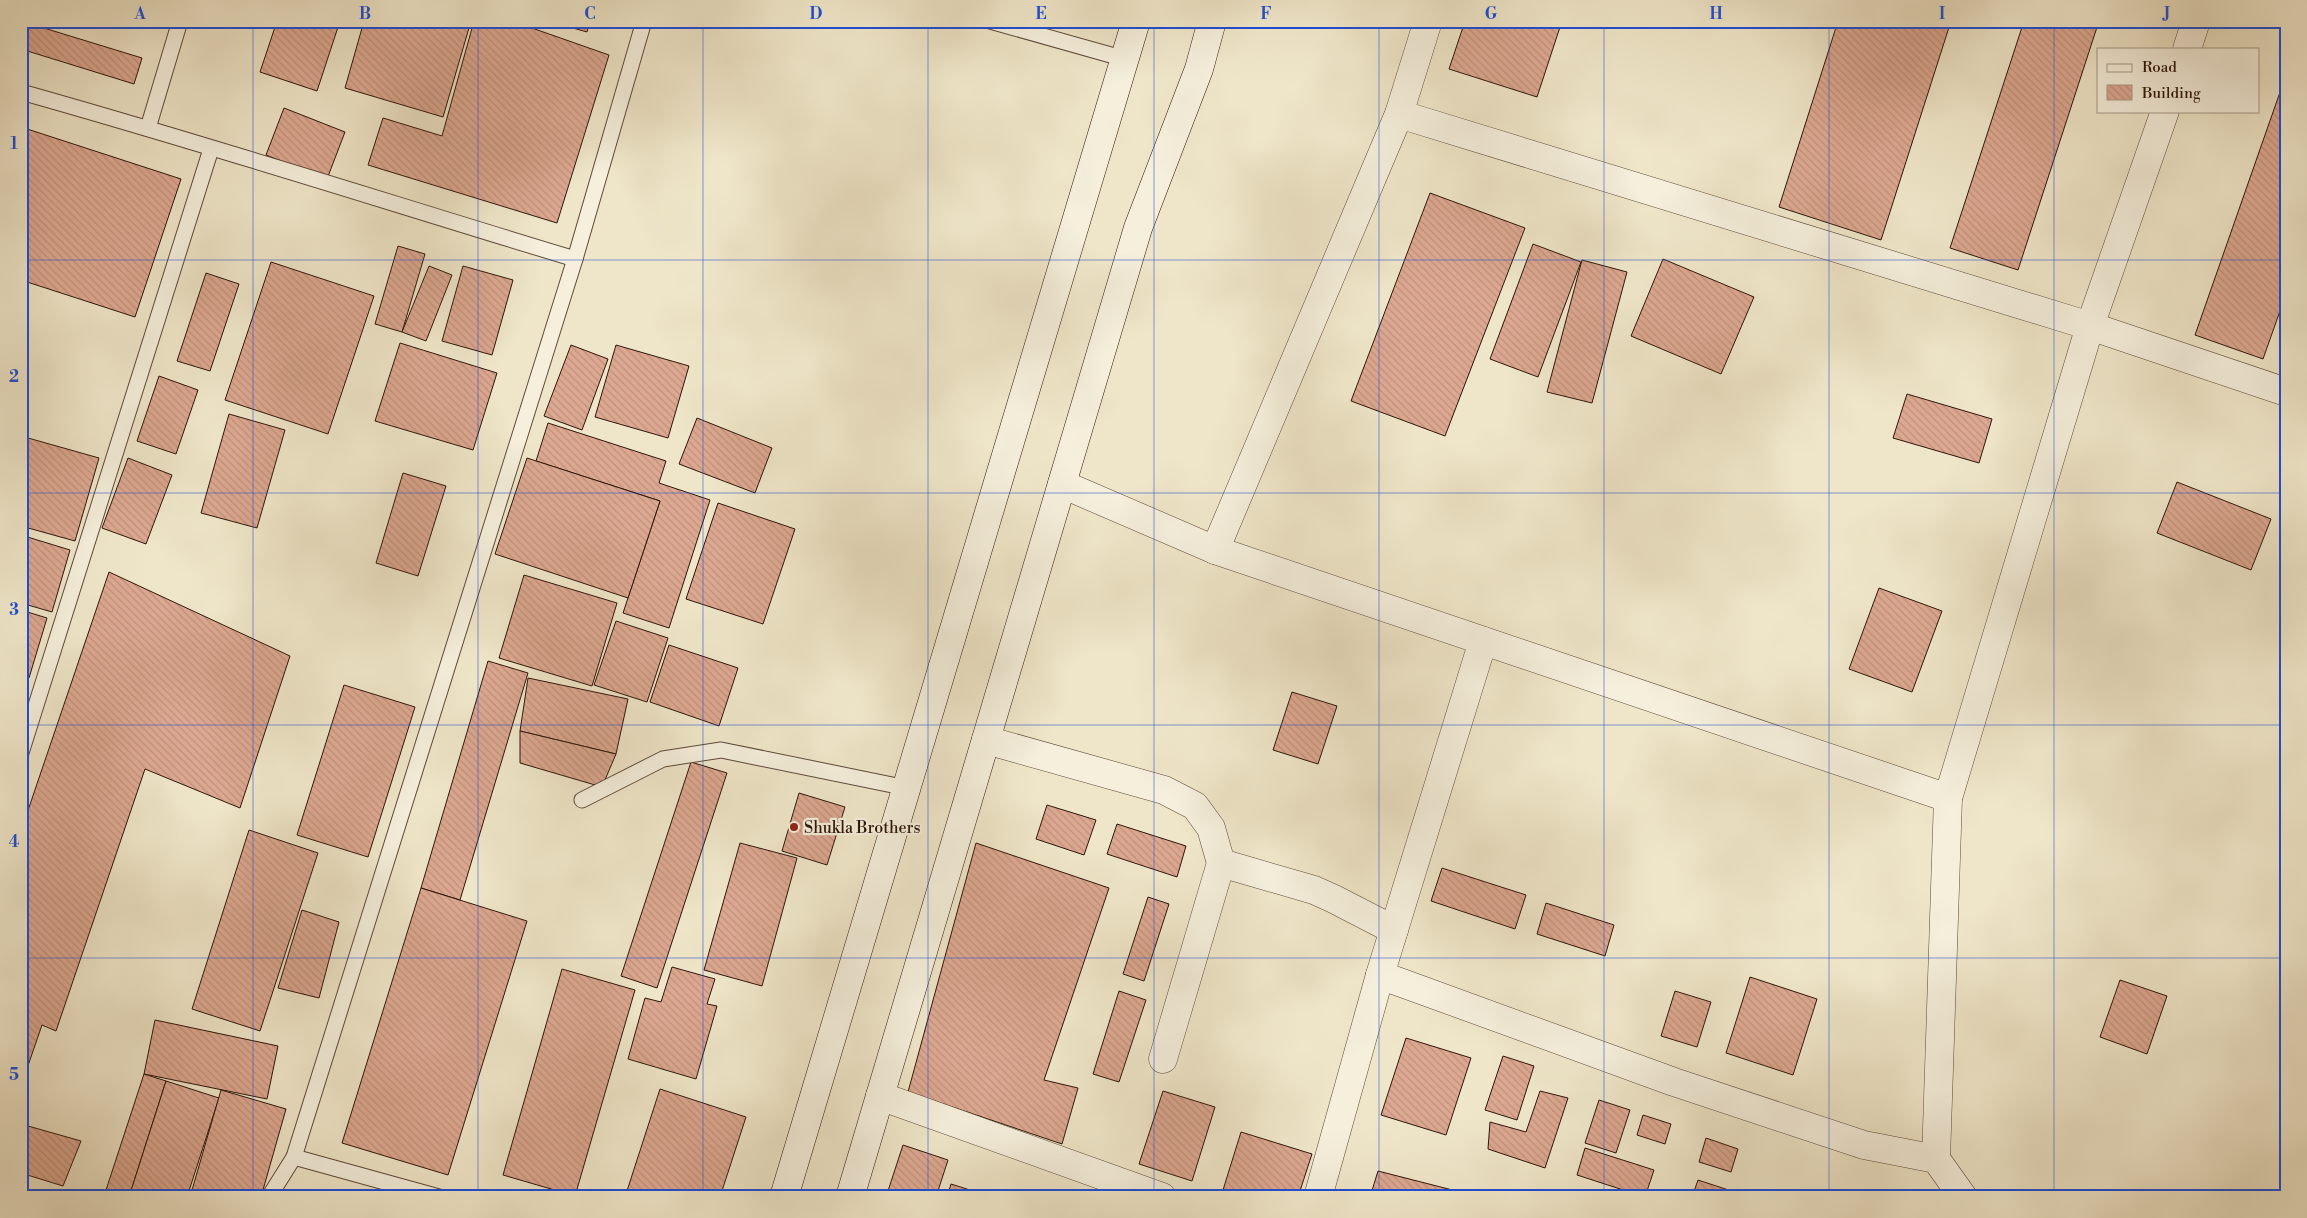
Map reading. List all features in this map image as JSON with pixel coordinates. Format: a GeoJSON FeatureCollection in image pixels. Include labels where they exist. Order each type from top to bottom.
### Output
{"type":"FeatureCollection","features":[{"type":"Feature","properties":{"kind":"street"},"geometry":{"type":"LineString","coordinates":[[784,1197],[1136,21]]}},
{"type":"Feature","properties":{"kind":"street"},"geometry":{"type":"LineString","coordinates":[[850,1197],[1138,228],[1198,69],[1212,21]]}},
{"type":"Feature","properties":{"kind":"street"},"geometry":{"type":"LineString","coordinates":[[1215,550],[1399,114],[1428,21]]}},
{"type":"Feature","properties":{"kind":"street"},"geometry":{"type":"LineString","coordinates":[[2187,48],[2196,21]]}},
{"type":"Feature","properties":{"kind":"street"},"geometry":{"type":"LineString","coordinates":[[1963,1197],[1936,1159],[1948,798],[2090,326],[2165,112]]}},
{"type":"Feature","properties":{"kind":"street"},"geometry":{"type":"LineString","coordinates":[[1399,114],[2090,326],[2286,392]]}},
{"type":"Feature","properties":{"kind":"street"},"geometry":{"type":"LineString","coordinates":[[1062,484],[1215,550],[1948,798]]}},
{"type":"Feature","properties":{"kind":"street"},"geometry":{"type":"LineString","coordinates":[[1318,1197],[1380,975],[1483,641]]}},
{"type":"Feature","properties":{"kind":"street"},"geometry":{"type":"LineString","coordinates":[[986,740],[1164,790],[1195,806],[1211,828],[1221,863],[1163,1059]]}},
{"type":"Feature","properties":{"kind":"street"},"geometry":{"type":"LineString","coordinates":[[1221,863],[1314,890],[1394,930]]}},
{"type":"Feature","properties":{"kind":"street"},"geometry":{"type":"LineString","coordinates":[[1380,975],[1683,1085],[1864,1145],[1936,1159]]}},
{"type":"Feature","properties":{"kind":"street"},"geometry":{"type":"LineString","coordinates":[[880,1096],[1162,1197]]}},
{"type":"Feature","properties":{"kind":"lane"},"geometry":{"type":"LineString","coordinates":[[148,128],[180,21]]}},
{"type":"Feature","properties":{"kind":"lane"},"geometry":{"type":"LineString","coordinates":[[269,1197],[294,1157],[575,258],[644,21]]}},
{"type":"Feature","properties":{"kind":"lane"},"geometry":{"type":"LineString","coordinates":[[990,21],[1125,59]]}},
{"type":"Feature","properties":{"kind":"lane"},"geometry":{"type":"LineString","coordinates":[[21,92],[148,128],[211,149],[575,258]]}},
{"type":"Feature","properties":{"kind":"lane"},"geometry":{"type":"LineString","coordinates":[[21,753],[211,149]]}},
{"type":"Feature","properties":{"kind":"lane"},"geometry":{"type":"LineString","coordinates":[[582,800],[664,760],[721,750],[907,788]]}},
{"type":"Feature","properties":{"kind":"lane"},"geometry":{"type":"LineString","coordinates":[[294,1157],[439,1197]]}},
{"type":"Feature","properties":{"kind":"building"},"geometry":{"type":"Polygon","coordinates":[[[21,21],[142,58],[134,84],[21,49],[21,21]]]}},
{"type":"Feature","properties":{"kind":"building"},"geometry":{"type":"Polygon","coordinates":[[[277,21],[340,21],[317,91],[260,72],[277,21]]]}},
{"type":"Feature","properties":{"kind":"building"},"geometry":{"type":"Polygon","coordinates":[[[364,21],[471,21],[443,117],[345,88],[364,21]]]}},
{"type":"Feature","properties":{"kind":"building"},"geometry":{"type":"Polygon","coordinates":[[[474,21],[512,21],[609,55],[557,223],[368,165],[383,118],[442,136],[474,21]]]}},
{"type":"Feature","properties":{"kind":"building"},"geometry":{"type":"Polygon","coordinates":[[[548,21],[590,21],[587,32],[548,21]]]}},
{"type":"Feature","properties":{"kind":"building"},"geometry":{"type":"Polygon","coordinates":[[[1465,21],[1562,21],[1537,97],[1449,69],[1465,21]]]}},
{"type":"Feature","properties":{"kind":"building"},"geometry":{"type":"Polygon","coordinates":[[[1838,21],[1951,21],[1881,240],[1779,207],[1838,21]]]}},
{"type":"Feature","properties":{"kind":"building"},"geometry":{"type":"Polygon","coordinates":[[[2024,21],[2099,21],[2018,270],[1950,248],[2024,21]]]}},
{"type":"Feature","properties":{"kind":"building"},"geometry":{"type":"Polygon","coordinates":[[[2286,75],[2286,294],[2263,359],[2195,335],[2286,75]]]}},
{"type":"Feature","properties":{"kind":"building"},"geometry":{"type":"Polygon","coordinates":[[[284,108],[345,132],[327,179],[266,155],[284,108]]]}},
{"type":"Feature","properties":{"kind":"building"},"geometry":{"type":"Polygon","coordinates":[[[21,127],[181,179],[135,317],[21,280],[21,127]]]}},
{"type":"Feature","properties":{"kind":"building"},"geometry":{"type":"Polygon","coordinates":[[[1430,193],[1525,228],[1445,436],[1351,401],[1430,193]]]}},
{"type":"Feature","properties":{"kind":"building"},"geometry":{"type":"Polygon","coordinates":[[[1533,244],[1581,262],[1538,377],[1490,359],[1533,244]]]}},
{"type":"Feature","properties":{"kind":"building"},"geometry":{"type":"Polygon","coordinates":[[[398,246],[425,254],[402,332],[375,324],[398,246]]]}},
{"type":"Feature","properties":{"kind":"building"},"geometry":{"type":"Polygon","coordinates":[[[1663,259],[1754,297],[1721,374],[1631,336],[1663,259]]]}},
{"type":"Feature","properties":{"kind":"building"},"geometry":{"type":"Polygon","coordinates":[[[1582,260],[1627,272],[1592,403],[1547,392],[1582,260]]]}},
{"type":"Feature","properties":{"kind":"building"},"geometry":{"type":"Polygon","coordinates":[[[271,262],[374,296],[328,434],[225,400],[271,262]]]}},
{"type":"Feature","properties":{"kind":"building"},"geometry":{"type":"Polygon","coordinates":[[[429,266],[452,275],[426,341],[402,332],[429,266]]]}},
{"type":"Feature","properties":{"kind":"building"},"geometry":{"type":"Polygon","coordinates":[[[463,266],[513,280],[492,355],[442,341],[463,266]]]}},
{"type":"Feature","properties":{"kind":"building"},"geometry":{"type":"Polygon","coordinates":[[[206,273],[239,284],[210,371],[177,361],[206,273]]]}},
{"type":"Feature","properties":{"kind":"building"},"geometry":{"type":"Polygon","coordinates":[[[400,343],[497,373],[473,450],[375,421],[400,343]]]}},
{"type":"Feature","properties":{"kind":"building"},"geometry":{"type":"Polygon","coordinates":[[[571,345],[608,359],[582,430],[544,416],[571,345]]]}},
{"type":"Feature","properties":{"kind":"building"},"geometry":{"type":"Polygon","coordinates":[[[616,345],[689,366],[668,438],[595,417],[616,345]]]}},
{"type":"Feature","properties":{"kind":"building"},"geometry":{"type":"Polygon","coordinates":[[[159,376],[198,390],[176,454],[137,441],[159,376]]]}},
{"type":"Feature","properties":{"kind":"building"},"geometry":{"type":"Polygon","coordinates":[[[1907,394],[1992,419],[1979,463],[1893,438],[1907,394]]]}},
{"type":"Feature","properties":{"kind":"building"},"geometry":{"type":"Polygon","coordinates":[[[229,414],[285,430],[257,528],[201,513],[229,414]]]}},
{"type":"Feature","properties":{"kind":"building"},"geometry":{"type":"Polygon","coordinates":[[[697,418],[772,448],[755,493],[679,464],[697,418]]]}},
{"type":"Feature","properties":{"kind":"building"},"geometry":{"type":"Polygon","coordinates":[[[548,423],[666,461],[659,483],[710,500],[669,628],[623,613],[660,501],[536,461],[548,423]]]}},
{"type":"Feature","properties":{"kind":"building"},"geometry":{"type":"Polygon","coordinates":[[[21,436],[99,458],[75,541],[21,526],[21,436]]]}},
{"type":"Feature","properties":{"kind":"building"},"geometry":{"type":"Polygon","coordinates":[[[128,458],[172,475],[146,544],[102,528],[128,458]]]}},
{"type":"Feature","properties":{"kind":"building"},"geometry":{"type":"Polygon","coordinates":[[[527,458],[660,501],[628,598],[495,554],[527,458]]]}},
{"type":"Feature","properties":{"kind":"building"},"geometry":{"type":"Polygon","coordinates":[[[403,473],[446,486],[418,576],[376,563],[403,473]]]}},
{"type":"Feature","properties":{"kind":"building"},"geometry":{"type":"Polygon","coordinates":[[[2177,482],[2271,519],[2251,570],[2157,533],[2177,482]]]}},
{"type":"Feature","properties":{"kind":"building"},"geometry":{"type":"Polygon","coordinates":[[[718,503],[795,529],[763,624],[686,599],[718,503]]]}},
{"type":"Feature","properties":{"kind":"building"},"geometry":{"type":"Polygon","coordinates":[[[21,535],[70,550],[52,612],[21,603],[21,535]]]}},
{"type":"Feature","properties":{"kind":"building"},"geometry":{"type":"Polygon","coordinates":[[[109,572],[290,656],[240,808],[145,769],[56,1031],[42,1025],[21,1086],[21,831],[109,572]]]}},
{"type":"Feature","properties":{"kind":"building"},"geometry":{"type":"Polygon","coordinates":[[[524,575],[617,603],[592,686],[499,658],[524,575]]]}},
{"type":"Feature","properties":{"kind":"building"},"geometry":{"type":"Polygon","coordinates":[[[1879,588],[1942,611],[1912,692],[1849,669],[1879,588]]]}},
{"type":"Feature","properties":{"kind":"building"},"geometry":{"type":"Polygon","coordinates":[[[21,610],[47,618],[29,678],[21,676],[21,610]]]}},
{"type":"Feature","properties":{"kind":"building"},"geometry":{"type":"Polygon","coordinates":[[[616,621],[668,638],[647,702],[594,685],[616,621]]]}},
{"type":"Feature","properties":{"kind":"building"},"geometry":{"type":"Polygon","coordinates":[[[669,645],[738,668],[719,726],[650,702],[669,645]]]}},
{"type":"Feature","properties":{"kind":"building"},"geometry":{"type":"Polygon","coordinates":[[[488,661],[528,673],[460,900],[421,888],[488,661]]]}},
{"type":"Feature","properties":{"kind":"building"},"geometry":{"type":"Polygon","coordinates":[[[528,678],[628,699],[616,754],[520,731],[528,678]]]}},
{"type":"Feature","properties":{"kind":"building"},"geometry":{"type":"Polygon","coordinates":[[[344,685],[415,707],[368,857],[297,835],[344,685]]]}},
{"type":"Feature","properties":{"kind":"building"},"geometry":{"type":"Polygon","coordinates":[[[1292,692],[1337,706],[1318,764],[1273,750],[1292,692]]]}},
{"type":"Feature","properties":{"kind":"building"},"geometry":{"type":"Polygon","coordinates":[[[520,731],[616,754],[602,787],[520,763],[520,731]]]}},
{"type":"Feature","properties":{"kind":"building"},"geometry":{"type":"Polygon","coordinates":[[[691,762],[727,773],[657,988],[621,976],[691,762]]]}},
{"type":"Feature","properties":{"kind":"building"},"geometry":{"type":"Polygon","coordinates":[[[799,793],[845,807],[827,865],[782,851],[799,793]]]}},
{"type":"Feature","properties":{"kind":"building"},"geometry":{"type":"Polygon","coordinates":[[[1047,805],[1096,820],[1084,855],[1036,839],[1047,805]]]}},
{"type":"Feature","properties":{"kind":"building"},"geometry":{"type":"Polygon","coordinates":[[[1117,824],[1186,846],[1177,877],[1107,854],[1117,824]]]}},
{"type":"Feature","properties":{"kind":"building"},"geometry":{"type":"Polygon","coordinates":[[[249,830],[318,853],[260,1031],[192,1009],[249,830]]]}},
{"type":"Feature","properties":{"kind":"building"},"geometry":{"type":"Polygon","coordinates":[[[740,843],[797,858],[762,986],[704,970],[740,843]]]}},
{"type":"Feature","properties":{"kind":"building"},"geometry":{"type":"Polygon","coordinates":[[[976,843],[1109,888],[1044,1080],[1078,1088],[1062,1144],[908,1092],[976,843]]]}},
{"type":"Feature","properties":{"kind":"building"},"geometry":{"type":"Polygon","coordinates":[[[1442,868],[1526,895],[1515,929],[1431,901],[1442,868]]]}},
{"type":"Feature","properties":{"kind":"building"},"geometry":{"type":"Polygon","coordinates":[[[421,888],[527,921],[448,1175],[342,1143],[421,888]]]}},
{"type":"Feature","properties":{"kind":"building"},"geometry":{"type":"Polygon","coordinates":[[[1148,897],[1169,904],[1144,981],[1123,974],[1148,897]]]}},
{"type":"Feature","properties":{"kind":"building"},"geometry":{"type":"Polygon","coordinates":[[[1546,903],[1614,925],[1605,956],[1537,934],[1546,903]]]}},
{"type":"Feature","properties":{"kind":"building"},"geometry":{"type":"Polygon","coordinates":[[[302,910],[339,922],[319,998],[278,988],[302,910]]]}},
{"type":"Feature","properties":{"kind":"building"},"geometry":{"type":"Polygon","coordinates":[[[672,967],[715,979],[707,1004],[717,1006],[696,1079],[628,1059],[645,998],[661,1002],[672,967]]]}},
{"type":"Feature","properties":{"kind":"building"},"geometry":{"type":"Polygon","coordinates":[[[562,969],[635,990],[575,1196],[503,1175],[562,969]]]}},
{"type":"Feature","properties":{"kind":"building"},"geometry":{"type":"Polygon","coordinates":[[[1750,977],[1817,999],[1793,1075],[1726,1053],[1750,977]]]}},
{"type":"Feature","properties":{"kind":"building"},"geometry":{"type":"Polygon","coordinates":[[[2120,980],[2167,996],[2147,1054],[2100,1037],[2120,980]]]}},
{"type":"Feature","properties":{"kind":"building"},"geometry":{"type":"Polygon","coordinates":[[[1119,991],[1146,1000],[1119,1082],[1093,1074],[1119,991]]]}},
{"type":"Feature","properties":{"kind":"building"},"geometry":{"type":"Polygon","coordinates":[[[1675,991],[1711,1002],[1697,1047],[1661,1036],[1675,991]]]}},
{"type":"Feature","properties":{"kind":"building"},"geometry":{"type":"Polygon","coordinates":[[[155,1020],[278,1046],[267,1099],[144,1074],[155,1020]]]}},
{"type":"Feature","properties":{"kind":"building"},"geometry":{"type":"Polygon","coordinates":[[[1406,1038],[1471,1058],[1446,1135],[1381,1115],[1406,1038]]]}},
{"type":"Feature","properties":{"kind":"building"},"geometry":{"type":"Polygon","coordinates":[[[1503,1056],[1534,1066],[1517,1120],[1485,1110],[1503,1056]]]}},
{"type":"Feature","properties":{"kind":"building"},"geometry":{"type":"Polygon","coordinates":[[[144,1074],[166,1081],[129,1197],[127,1197],[106,1190],[144,1074]]]}},
{"type":"Feature","properties":{"kind":"building"},"geometry":{"type":"Polygon","coordinates":[[[166,1081],[219,1098],[187,1197],[129,1197],[166,1081]]]}},
{"type":"Feature","properties":{"kind":"building"},"geometry":{"type":"Polygon","coordinates":[[[660,1089],[746,1117],[720,1197],[625,1197],[660,1089]]]}},
{"type":"Feature","properties":{"kind":"building"},"geometry":{"type":"Polygon","coordinates":[[[221,1090],[286,1109],[261,1197],[190,1197],[221,1090]]]}},
{"type":"Feature","properties":{"kind":"building"},"geometry":{"type":"Polygon","coordinates":[[[1163,1091],[1215,1107],[1192,1181],[1139,1164],[1163,1091]]]}},
{"type":"Feature","properties":{"kind":"building"},"geometry":{"type":"Polygon","coordinates":[[[1540,1091],[1568,1098],[1545,1168],[1488,1149],[1490,1122],[1526,1132],[1540,1091]]]}},
{"type":"Feature","properties":{"kind":"building"},"geometry":{"type":"Polygon","coordinates":[[[1599,1100],[1630,1110],[1616,1153],[1585,1143],[1599,1100]]]}},
{"type":"Feature","properties":{"kind":"building"},"geometry":{"type":"Polygon","coordinates":[[[1643,1115],[1671,1124],[1665,1144],[1637,1135],[1643,1115]]]}},
{"type":"Feature","properties":{"kind":"building"},"geometry":{"type":"Polygon","coordinates":[[[21,1124],[81,1141],[63,1186],[21,1173],[21,1124]]]}},
{"type":"Feature","properties":{"kind":"building"},"geometry":{"type":"Polygon","coordinates":[[[1241,1132],[1312,1154],[1298,1197],[1243,1197],[1223,1190],[1241,1132]]]}},
{"type":"Feature","properties":{"kind":"building"},"geometry":{"type":"Polygon","coordinates":[[[1706,1138],[1738,1149],[1731,1172],[1699,1162],[1706,1138]]]}},
{"type":"Feature","properties":{"kind":"building"},"geometry":{"type":"Polygon","coordinates":[[[903,1145],[948,1160],[936,1197],[886,1197],[903,1145]]]}},
{"type":"Feature","properties":{"kind":"building"},"geometry":{"type":"Polygon","coordinates":[[[1585,1148],[1654,1170],[1645,1197],[1577,1175],[1585,1148]]]}},
{"type":"Feature","properties":{"kind":"building"},"geometry":{"type":"Polygon","coordinates":[[[1378,1171],[1468,1194],[1467,1197],[1370,1197],[1378,1171]]]}},
{"type":"Feature","properties":{"kind":"building"},"geometry":{"type":"Polygon","coordinates":[[[1698,1180],[1750,1197],[1692,1197],[1698,1180]]]}},
{"type":"Feature","properties":{"kind":"building"},"geometry":{"type":"Polygon","coordinates":[[[951,1184],[989,1196],[989,1197],[947,1197],[951,1184]]]}},
{"type":"Feature","properties":{"kind":"place","name":"Shukla Brothers"},"geometry":{"type":"Point","coordinates":[794,827]}}]}
